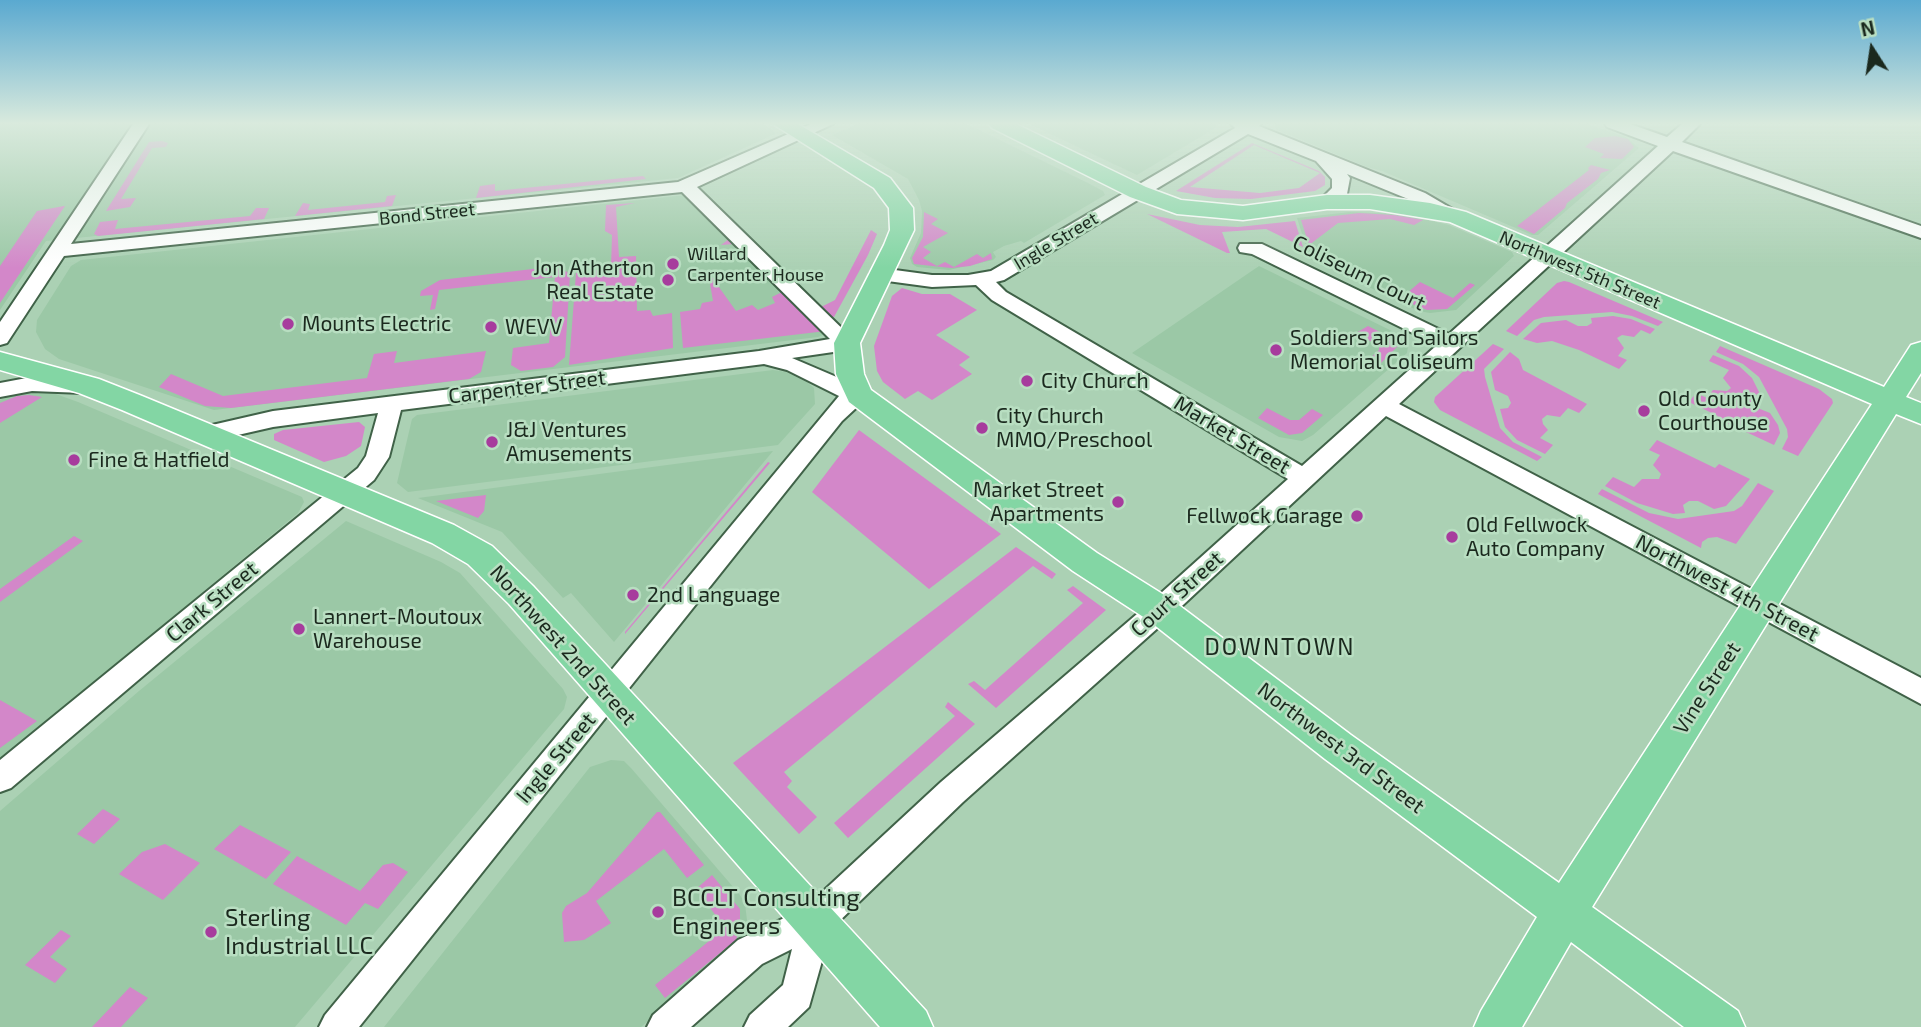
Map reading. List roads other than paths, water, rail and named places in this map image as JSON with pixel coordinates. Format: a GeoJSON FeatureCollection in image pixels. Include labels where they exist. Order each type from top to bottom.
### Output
{"type":"FeatureCollection","features":[{"type":"Feature","properties":{"kind":"main road"},"geometry":{"type":"LineString","coordinates":[[859,395],[850,373],[847,343],[902,230],[901,208],[894,195],[865,172]]}},
{"type":"Feature","properties":{"kind":"main road"},"geometry":{"type":"LineString","coordinates":[[1097,172],[1170,205],[1220,212],[1265,211],[1327,202],[1398,205],[1430,209],[1458,218]]}},
{"type":"Feature","properties":{"kind":"main road","name":"Northwest 5th Street"},"geometry":{"type":"LineString","coordinates":[[1458,218],[1921,414]]}},
{"type":"Feature","properties":{"kind":"main road","name":"Vine Street"},"geometry":{"type":"LineString","coordinates":[[1497,1027],[1564,913],[1921,351]]}},
{"type":"Feature","properties":{"kind":"main road","name":"Northwest 2nd Street"},"geometry":{"type":"LineString","coordinates":[[0,361],[89,386],[443,534],[480,555],[521,595],[690,786],[817,920],[910,1027]]}},
{"type":"Feature","properties":{"kind":"main road","name":"Northwest 3rd Street"},"geometry":{"type":"LineString","coordinates":[[859,395],[1085,562],[1160,610],[1221,659],[1722,1027]]}},
{"type":"Feature","properties":{"kind":"street"},"geometry":{"type":"LineString","coordinates":[[0,338],[109,172]]}},
{"type":"Feature","properties":{"kind":"street","name":"Bond Street"},"geometry":{"type":"LineString","coordinates":[[57,251],[686,186],[713,172]]}},
{"type":"Feature","properties":{"kind":"street","name":"Ingle Street"},"geometry":{"type":"LineString","coordinates":[[880,274],[932,281],[982,280],[1011,269],[1170,172]]}},
{"type":"Feature","properties":{"kind":"street"},"geometry":{"type":"LineString","coordinates":[[1327,202],[1341,190],[1341,178],[1335,172]]}},
{"type":"Feature","properties":{"kind":"street","name":"Northwest 5th Street"},"geometry":{"type":"LineString","coordinates":[[1355,172],[1419,197],[1458,218]]}},
{"type":"Feature","properties":{"kind":"street","name":"Court Street"},"geometry":{"type":"LineString","coordinates":[[665,1027],[750,953],[817,920],[982,765],[1160,610],[1638,172]]}},
{"type":"Feature","properties":{"kind":"street"},"geometry":{"type":"LineString","coordinates":[[1749,172],[1921,232]]}},
{"type":"Feature","properties":{"kind":"street"},"geometry":{"type":"LineString","coordinates":[[686,186],[847,343]]}},
{"type":"Feature","properties":{"kind":"street","name":"Coliseum Court"},"geometry":{"type":"LineString","coordinates":[[1247,248],[1255,248],[1451,343]]}},
{"type":"Feature","properties":{"kind":"street","name":"Market Street"},"geometry":{"type":"LineString","coordinates":[[982,280],[999,296],[1304,478]]}},
{"type":"Feature","properties":{"kind":"street","name":"Carpenter Street"},"geometry":{"type":"LineString","coordinates":[[207,434],[273,419],[761,358],[847,343]]}},
{"type":"Feature","properties":{"kind":"street","name":"Northwest 3rd Street"},"geometry":{"type":"LineString","coordinates":[[761,358],[793,365],[840,389],[859,395]]}},
{"type":"Feature","properties":{"kind":"street"},"geometry":{"type":"LineString","coordinates":[[0,390],[32,384],[89,386]]}},
{"type":"Feature","properties":{"kind":"street","name":"Ingle Street"},"geometry":{"type":"LineString","coordinates":[[337,1027],[834,416],[845,403],[859,395]]}},
{"type":"Feature","properties":{"kind":"street","name":"Clark Street"},"geometry":{"type":"LineString","coordinates":[[0,778],[372,466],[387,429],[392,404]]}},
{"type":"Feature","properties":{"kind":"street","name":"Northwest 4th Street"},"geometry":{"type":"LineString","coordinates":[[1383,405],[1921,692]]}},
{"type":"Feature","properties":{"kind":"street"},"geometry":{"type":"LineString","coordinates":[[762,1027],[797,995],[817,920]]}},
{"type":"Feature","properties":{"kind":"place","name":"Willard Carpenter House"},"geometry":{"type":"Point","coordinates":[673,264]}},
{"type":"Feature","properties":{"kind":"place","name":"Jon Atherton Real Estate"},"geometry":{"type":"Point","coordinates":[668,280]}},
{"type":"Feature","properties":{"kind":"place","name":"Mounts Electric"},"geometry":{"type":"Point","coordinates":[288,324]}},
{"type":"Feature","properties":{"kind":"place","name":"WEVV"},"geometry":{"type":"Point","coordinates":[491,327]}},
{"type":"Feature","properties":{"kind":"place","name":"Soldiers and Sailors Memorial Coliseum"},"geometry":{"type":"Point","coordinates":[1276,350]}},
{"type":"Feature","properties":{"kind":"place","name":"City Church"},"geometry":{"type":"Point","coordinates":[1027,381]}},
{"type":"Feature","properties":{"kind":"place","name":"Old County Courthouse"},"geometry":{"type":"Point","coordinates":[1644,411]}},
{"type":"Feature","properties":{"kind":"place","name":"City Church MMO/Preschool"},"geometry":{"type":"Point","coordinates":[982,428]}},
{"type":"Feature","properties":{"kind":"place","name":"J&J Ventures Amusements"},"geometry":{"type":"Point","coordinates":[492,442]}},
{"type":"Feature","properties":{"kind":"place","name":"Fine & Hatfield"},"geometry":{"type":"Point","coordinates":[74,460]}},
{"type":"Feature","properties":{"kind":"place","name":"Market Street Apartments"},"geometry":{"type":"Point","coordinates":[1118,502]}},
{"type":"Feature","properties":{"kind":"place","name":"Fellwock Garage"},"geometry":{"type":"Point","coordinates":[1357,516]}},
{"type":"Feature","properties":{"kind":"place","name":"Old Fellwock Auto Company"},"geometry":{"type":"Point","coordinates":[1452,537]}},
{"type":"Feature","properties":{"kind":"place","name":"2nd Language"},"geometry":{"type":"Point","coordinates":[633,595]}},
{"type":"Feature","properties":{"kind":"place","name":"Lannert-Moutoux Warehouse"},"geometry":{"type":"Point","coordinates":[299,629]}},
{"type":"Feature","properties":{"kind":"place","name":"BCCLT Consulting Engineers"},"geometry":{"type":"Point","coordinates":[658,912]}},
{"type":"Feature","properties":{"kind":"place","name":"Sterling Industrial LLC"},"geometry":{"type":"Point","coordinates":[211,932]}},
{"type":"Feature","properties":{"kind":"district","name":"DOWNTOWN"},"geometry":{"type":"Point","coordinates":[1280,647]}}]}
